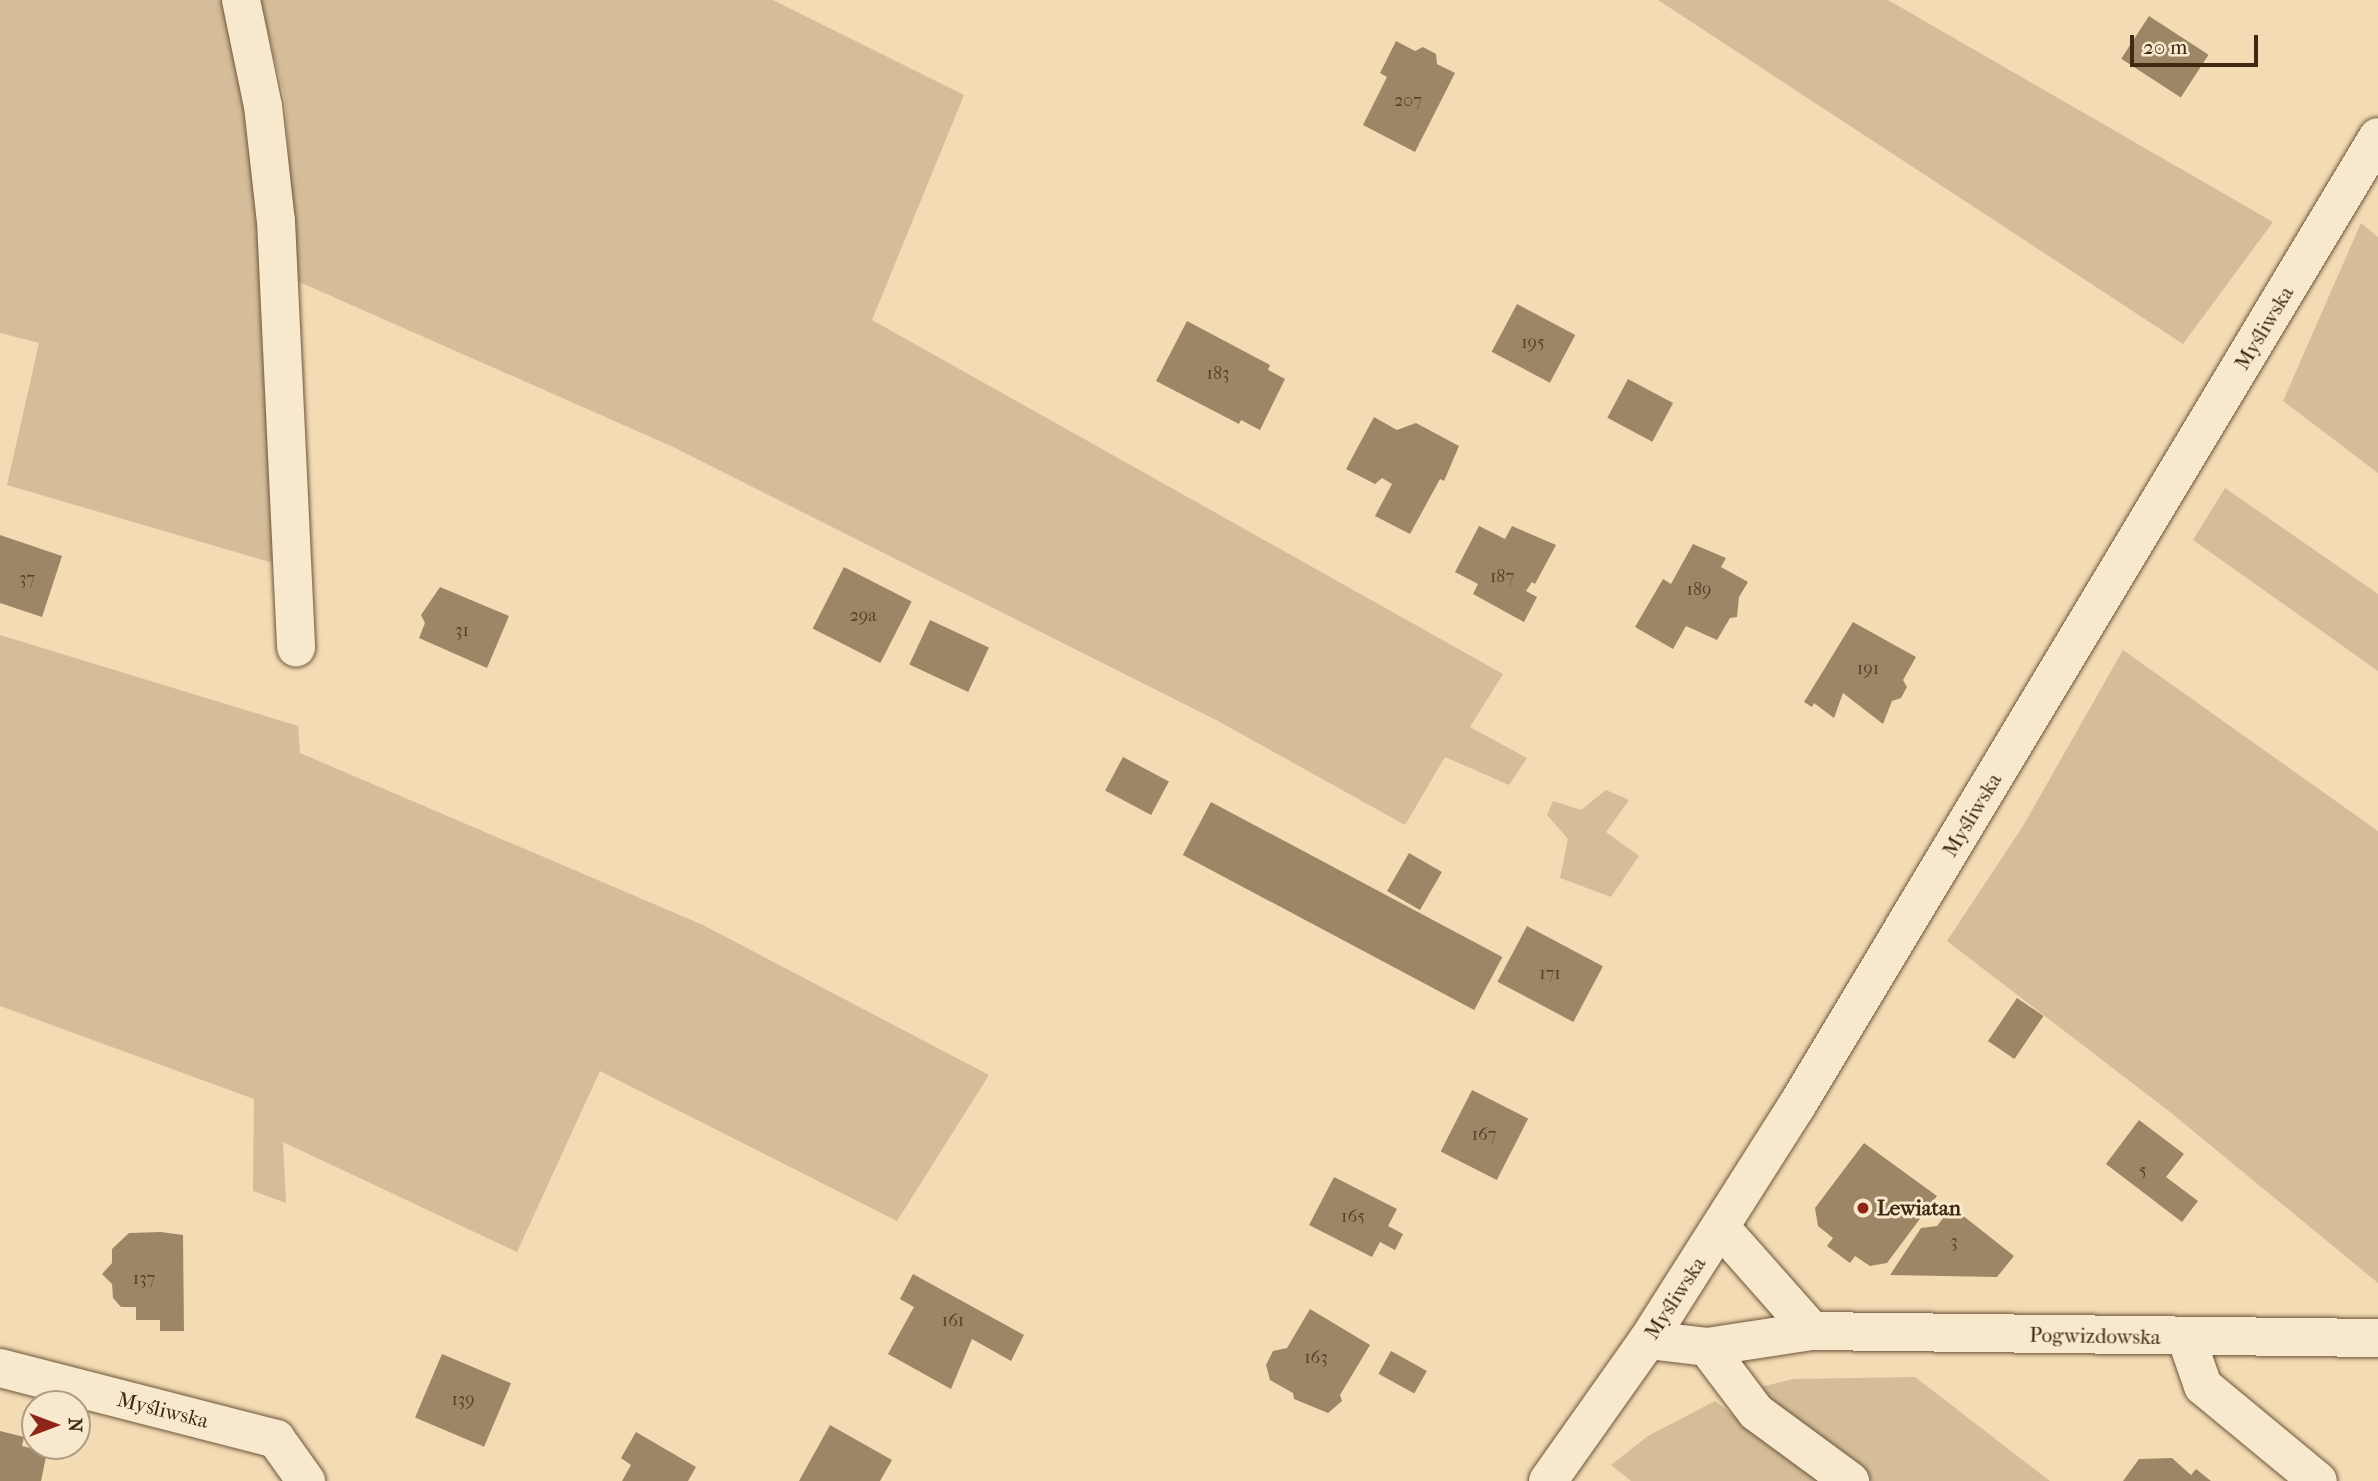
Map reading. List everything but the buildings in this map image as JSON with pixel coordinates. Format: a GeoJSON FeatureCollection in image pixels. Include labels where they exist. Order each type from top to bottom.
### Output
{"type":"FeatureCollection","features":[{"type":"Feature","properties":{"kind":"street"},"geometry":{"type":"LineString","coordinates":[[241,0],[263,106],[276,221],[296,648]]}},
{"type":"Feature","properties":{"kind":"street","name":"Myśliwska"},"geometry":{"type":"LineString","coordinates":[[1548,1481],[1648,1340],[1721,1228],[2378,137]]}},
{"type":"Feature","properties":{"kind":"street"},"geometry":{"type":"LineString","coordinates":[[1721,1228],[1812,1331]]}},
{"type":"Feature","properties":{"kind":"street","name":"Pogwizdowska"},"geometry":{"type":"LineString","coordinates":[[1648,1340],[1707,1347],[1812,1331],[2378,1338]]}},
{"type":"Feature","properties":{"kind":"street"},"geometry":{"type":"LineString","coordinates":[[2186,1337],[2203,1386],[2318,1481]]}},
{"type":"Feature","properties":{"kind":"street"},"geometry":{"type":"LineString","coordinates":[[1707,1347],[1755,1412],[1850,1481]]}},
{"type":"Feature","properties":{"kind":"street","name":"Myśliwska"},"geometry":{"type":"LineString","coordinates":[[0,1368],[276,1439],[306,1481]]}},
{"type":"Feature","properties":{"kind":"shaded area"},"geometry":{"type":"Polygon","coordinates":[[[0,0],[226,0],[266,220],[273,563],[7,485],[39,343],[0,333],[0,0]]]}},
{"type":"Feature","properties":{"kind":"shaded area"},"geometry":{"type":"Polygon","coordinates":[[[260,0],[773,0],[964,95],[872,320],[1503,674],[1470,727],[1527,758],[1509,785],[1445,757],[1405,825],[1218,721],[671,446],[297,281],[285,99],[260,0]]]}},
{"type":"Feature","properties":{"kind":"shaded area"},"geometry":{"type":"Polygon","coordinates":[[[1658,0],[1888,0],[2273,222],[2183,344],[1658,0]]]}},
{"type":"Feature","properties":{"kind":"shaded area"},"geometry":{"type":"Polygon","coordinates":[[[2361,223],[2378,237],[2378,473],[2283,401],[2361,223]]]}},
{"type":"Feature","properties":{"kind":"shaded area"},"geometry":{"type":"Polygon","coordinates":[[[2225,488],[2378,594],[2378,671],[2193,540],[2225,488]]]}},
{"type":"Feature","properties":{"kind":"shaded area"},"geometry":{"type":"Polygon","coordinates":[[[0,635],[298,726],[300,753],[703,925],[989,1075],[897,1221],[600,1071],[517,1252],[283,1142],[286,1203],[253,1191],[254,1099],[0,1006],[0,635]]]}},
{"type":"Feature","properties":{"kind":"shaded area"},"geometry":{"type":"Polygon","coordinates":[[[2123,650],[2378,831],[2378,1283],[2170,1112],[1947,941],[2023,826],[2123,650]]]}},
{"type":"Feature","properties":{"kind":"shaded area"},"geometry":{"type":"Polygon","coordinates":[[[1606,790],[1629,800],[1606,832],[1639,856],[1611,897],[1560,878],[1568,839],[1547,815],[1553,801],[1581,810],[1606,790]]]}},
{"type":"Feature","properties":{"kind":"shaded area"},"geometry":{"type":"Polygon","coordinates":[[[1915,1377],[2050,1481],[1872,1481],[1757,1388],[1793,1379],[1915,1377]]]}},
{"type":"Feature","properties":{"kind":"shaded area"},"geometry":{"type":"Polygon","coordinates":[[[1715,1401],[1818,1481],[1631,1481],[1611,1465],[1648,1436],[1715,1401]]]}},
{"type":"Feature","properties":{"kind":"place","name":"Lewiatan"},"geometry":{"type":"Point","coordinates":[1863,1208]}}]}
